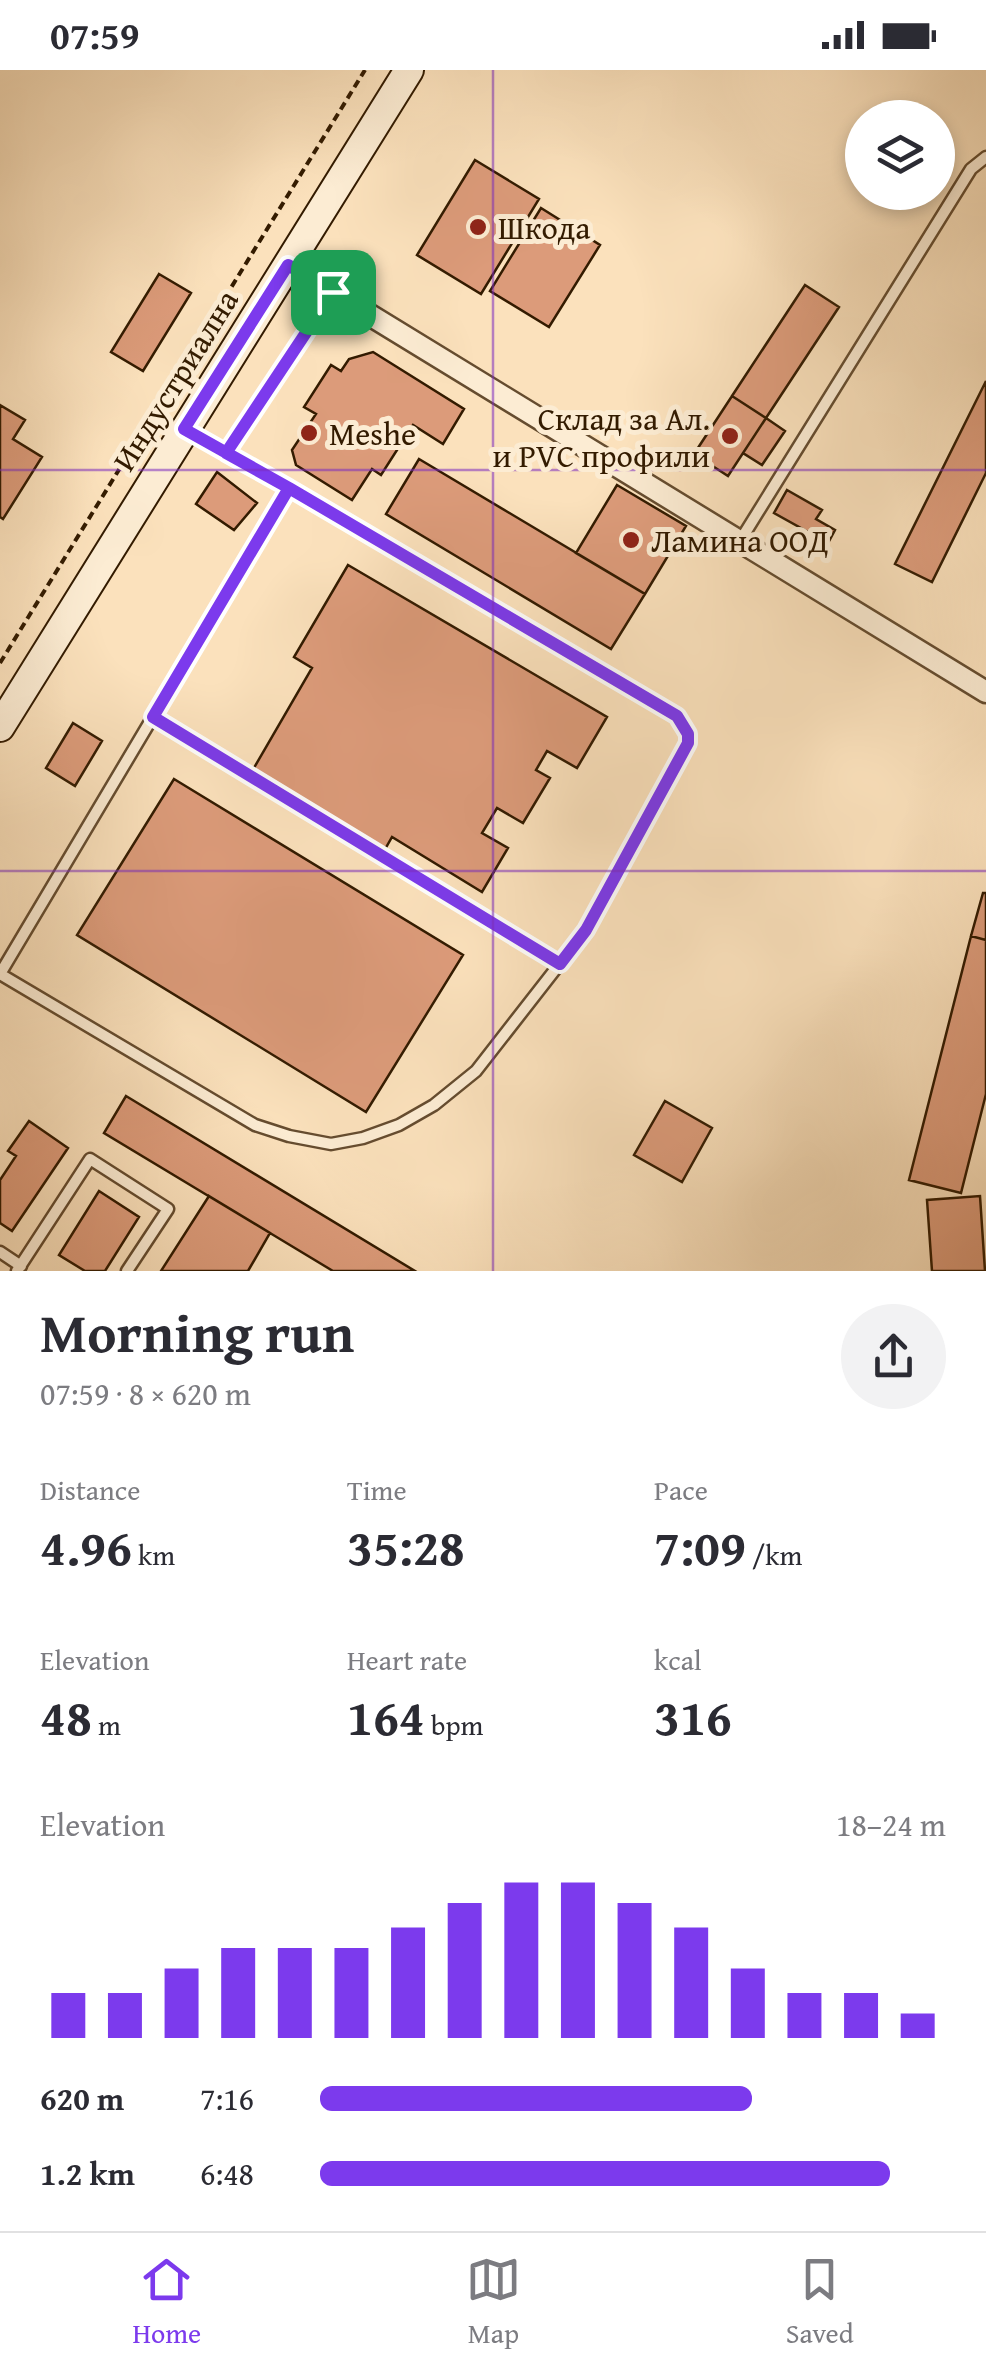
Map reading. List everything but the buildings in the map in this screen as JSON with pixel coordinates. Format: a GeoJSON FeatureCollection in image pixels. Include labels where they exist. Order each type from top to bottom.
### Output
{"type":"FeatureCollection","features":[{"type":"Feature","properties":{"kind":"main road","name":"Индустриална"},"geometry":{"type":"LineString","coordinates":[[0,727],[409,70]]}},
{"type":"Feature","properties":{"kind":"street"},"geometry":{"type":"LineString","coordinates":[[288,265],[986,692]]}},
{"type":"Feature","properties":{"kind":"lane"},"geometry":{"type":"LineString","coordinates":[[740,541],[972,168],[986,158]]}},
{"type":"Feature","properties":{"kind":"lane"},"geometry":{"type":"LineString","coordinates":[[226,453],[333,292]]}},
{"type":"Feature","properties":{"kind":"lane"},"geometry":{"type":"LineString","coordinates":[[184,429],[289,488],[677,716],[684,724],[688,743],[586,930],[476,1071],[399,1125],[331,1144],[255,1125],[0,974],[289,488]]}},
{"type":"Feature","properties":{"kind":"lane"},"geometry":{"type":"LineString","coordinates":[[153,717],[560,964]]}},
{"type":"Feature","properties":{"kind":"lane"},"geometry":{"type":"LineString","coordinates":[[0,1252],[19,1268],[90,1159],[168,1209],[128,1271]]}},
{"type":"Feature","properties":{"kind":"path"},"geometry":{"type":"LineString","coordinates":[[0,663],[364,70]]}},
{"type":"Feature","properties":{"kind":"place","name":"Шкода"},"geometry":{"type":"Point","coordinates":[478,227]}},
{"type":"Feature","properties":{"kind":"place","name":"Meshe"},"geometry":{"type":"Point","coordinates":[309,433]}},
{"type":"Feature","properties":{"kind":"place","name":"Склад за Ал. и PVC профили"},"geometry":{"type":"Point","coordinates":[730,436]}},
{"type":"Feature","properties":{"kind":"place","name":"Ламина ООД"},"geometry":{"type":"Point","coordinates":[631,540]}},
{"type":"Feature","properties":{"kind":"route"},"geometry":{"type":"LineString","coordinates":[[333,292],[226,453],[289,488],[677,716],[688,734],[688,743],[586,930],[560,964],[153,717],[289,488],[226,453],[184,429],[288,265],[333,292]]}}]}
